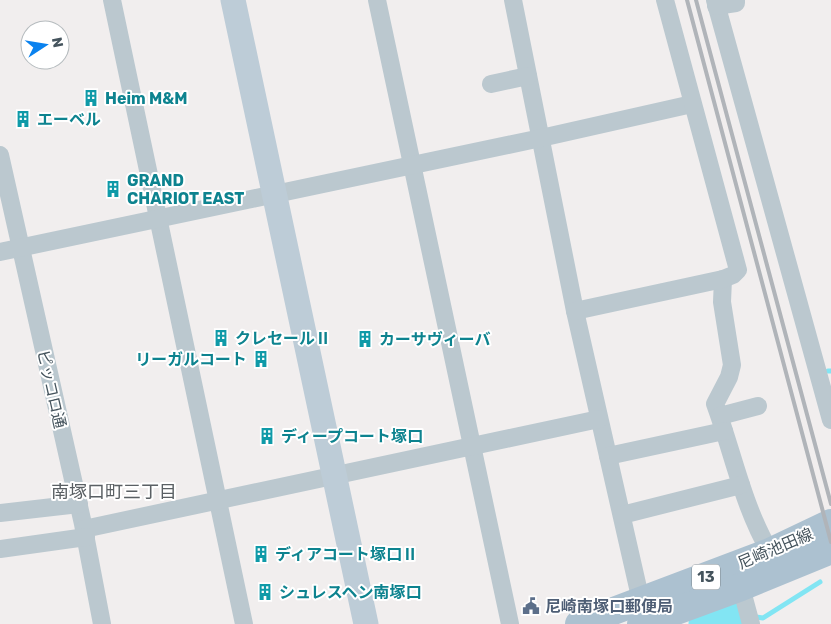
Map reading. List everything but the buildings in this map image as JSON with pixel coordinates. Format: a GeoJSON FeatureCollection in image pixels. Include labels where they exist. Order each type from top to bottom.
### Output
{"type":"FeatureCollection","features":[{"type":"Feature","properties":{"kind":"main road","name":"尼崎池田線"},"geometry":{"type":"LineString","coordinates":[[641,618],[831,523]]}},
{"type":"Feature","properties":{"kind":"main road","name":"尼崎池田線"},"geometry":{"type":"LineString","coordinates":[[579,624],[641,618],[744,595],[831,550]]}},
{"type":"Feature","properties":{"kind":"street"},"geometry":{"type":"LineString","coordinates":[[112,0],[244,624]]}},
{"type":"Feature","properties":{"kind":"street"},"geometry":{"type":"LineString","coordinates":[[233,0],[366,624]]}},
{"type":"Feature","properties":{"kind":"street"},"geometry":{"type":"LineString","coordinates":[[377,0],[510,624]]}},
{"type":"Feature","properties":{"kind":"street"},"geometry":{"type":"LineString","coordinates":[[513,0],[575,311],[622,515],[641,618]]}},
{"type":"Feature","properties":{"kind":"street"},"geometry":{"type":"LineString","coordinates":[[575,311],[723,279],[733,276],[738,270],[665,0]]}},
{"type":"Feature","properties":{"kind":"street"},"geometry":{"type":"LineString","coordinates":[[736,0],[736,3],[715,3],[831,420]]}},
{"type":"Feature","properties":{"kind":"street"},"geometry":{"type":"LineString","coordinates":[[491,84],[528,76]]}},
{"type":"Feature","properties":{"kind":"street"},"geometry":{"type":"LineString","coordinates":[[0,252],[541,138],[692,104]]}},
{"type":"Feature","properties":{"kind":"street","name":"ピッコロ通"},"geometry":{"type":"LineString","coordinates":[[0,155],[85,533],[102,624]]}},
{"type":"Feature","properties":{"kind":"street"},"geometry":{"type":"LineString","coordinates":[[723,279],[722,302],[732,365],[729,377],[715,404],[741,485],[762,539],[770,552]]}},
{"type":"Feature","properties":{"kind":"street"},"geometry":{"type":"LineString","coordinates":[[608,456],[722,424],[758,406]]}},
{"type":"Feature","properties":{"kind":"street"},"geometry":{"type":"LineString","coordinates":[[0,549],[85,533],[218,500],[599,419]]}},
{"type":"Feature","properties":{"kind":"street"},"geometry":{"type":"LineString","coordinates":[[622,515],[741,485]]}},
{"type":"Feature","properties":{"kind":"street"},"geometry":{"type":"LineString","coordinates":[[0,513],[78,504]]}},
{"type":"Feature","properties":{"kind":"street"},"geometry":{"type":"LineString","coordinates":[[744,595],[751,624]]}},
{"type":"Feature","properties":{"kind":"waterway"},"geometry":{"type":"LineString","coordinates":[[738,624],[756,617],[763,618],[820,582]]}},
{"type":"Feature","properties":{"kind":"waterway"},"geometry":{"type":"LineString","coordinates":[[704,624],[726,616],[733,617],[738,624]]}},
{"type":"Feature","properties":{"kind":"railway"},"geometry":{"type":"LineString","coordinates":[[687,0],[831,542]]}},
{"type":"Feature","properties":{"kind":"railway"},"geometry":{"type":"LineString","coordinates":[[696,0],[831,504]]}},
{"type":"Feature","properties":{"kind":"place","name":"Heim M&M"},"geometry":{"type":"Point","coordinates":[91,98]}},
{"type":"Feature","properties":{"kind":"place","name":"エーベル"},"geometry":{"type":"Point","coordinates":[23,119]}},
{"type":"Feature","properties":{"kind":"place","name":"GRAND CHARIOT EAST"},"geometry":{"type":"Point","coordinates":[113,189]}},
{"type":"Feature","properties":{"kind":"place","name":"クレセールⅡ"},"geometry":{"type":"Point","coordinates":[221,338]}},
{"type":"Feature","properties":{"kind":"place","name":"カーサヴィーバ"},"geometry":{"type":"Point","coordinates":[365,339]}},
{"type":"Feature","properties":{"kind":"place","name":"リーガルコート"},"geometry":{"type":"Point","coordinates":[261,359]}},
{"type":"Feature","properties":{"kind":"place","name":"ディープコート塚口"},"geometry":{"type":"Point","coordinates":[267,436]}},
{"type":"Feature","properties":{"kind":"place","name":"ディアコート塚口Ⅱ"},"geometry":{"type":"Point","coordinates":[261,554]}},
{"type":"Feature","properties":{"kind":"place","name":"シュレスヘン南塚口"},"geometry":{"type":"Point","coordinates":[265,592]}},
{"type":"Feature","properties":{"kind":"place","name":"尼崎南塚口郵便局"},"geometry":{"type":"Point","coordinates":[531,606]}},
{"type":"Feature","properties":{"kind":"district","name":"南塚口町三丁目"},"geometry":{"type":"Point","coordinates":[114,492]}}]}
